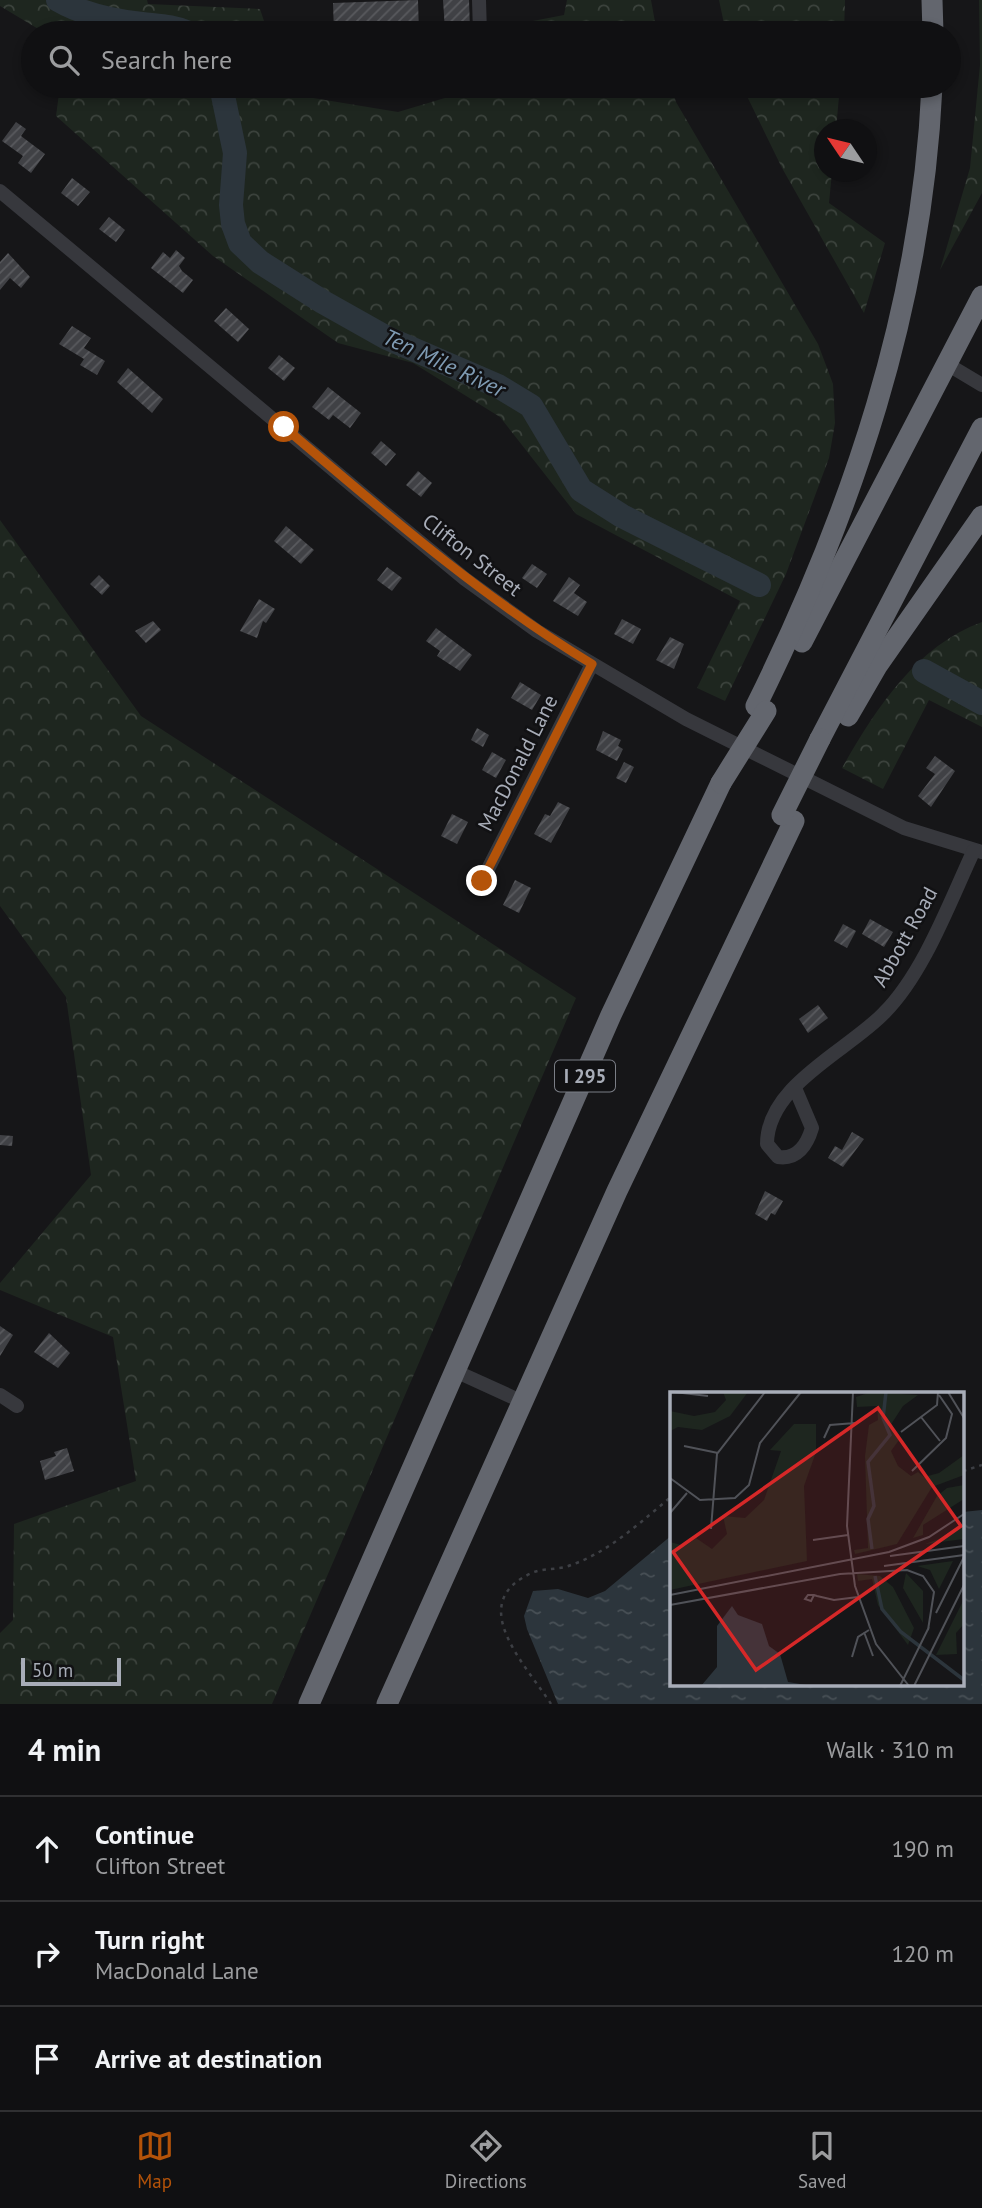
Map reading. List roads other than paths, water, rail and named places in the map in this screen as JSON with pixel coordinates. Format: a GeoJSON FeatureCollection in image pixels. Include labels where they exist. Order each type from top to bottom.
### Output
{"type":"FeatureCollection","features":[{"type":"Feature","properties":{"kind":"highway"},"geometry":{"type":"LineString","coordinates":[[932,0],[933,21]]}},
{"type":"Feature","properties":{"kind":"highway"},"geometry":{"type":"LineString","coordinates":[[761,709],[842,513],[892,361],[920,217],[931,98]]}},
{"type":"Feature","properties":{"kind":"highway"},"geometry":{"type":"LineString","coordinates":[[761,709],[982,296]]}},
{"type":"Feature","properties":{"kind":"highway"},"geometry":{"type":"LineString","coordinates":[[387,1704],[519,1404],[717,978],[788,818],[982,428]]}},
{"type":"Feature","properties":{"kind":"highway"},"geometry":{"type":"LineString","coordinates":[[827,742],[982,516]]}},
{"type":"Feature","properties":{"kind":"highway","name":"I 295"},"geometry":{"type":"LineString","coordinates":[[309,1704],[616,1003],[721,783],[761,709]]}},
{"type":"Feature","properties":{"kind":"street"},"geometry":{"type":"LineString","coordinates":[[479,0],[480,21]]}},
{"type":"Feature","properties":{"kind":"street","name":"Clifton Street"},"geometry":{"type":"LineString","coordinates":[[0,191],[465,579],[537,631],[686,719],[904,828],[978,851]]}},
{"type":"Feature","properties":{"kind":"street"},"geometry":{"type":"LineString","coordinates":[[947,364],[982,385]]}},
{"type":"Feature","properties":{"kind":"street","name":"MacDonald Lane"},"geometry":{"type":"LineString","coordinates":[[482,881],[592,664]]}},
{"type":"Feature","properties":{"kind":"street","name":"Abbott Road"},"geometry":{"type":"LineString","coordinates":[[795,1088],[828,1056],[886,1012],[921,959],[978,851]]}},
{"type":"Feature","properties":{"kind":"street"},"geometry":{"type":"LineString","coordinates":[[455,1371],[519,1404]]}},
{"type":"Feature","properties":{"kind":"street"},"geometry":{"type":"LineString","coordinates":[[0,1395],[17,1406]]}},
{"type":"Feature","properties":{"kind":"water"},"geometry":{"type":"Polygon","coordinates":[[[982,1510],[982,1704],[558,1704],[527,1629],[524,1616],[533,1591],[558,1589],[588,1598],[605,1591],[670,1537],[670,1686],[964,1686],[964,1512],[982,1510]]]}},
{"type":"Feature","properties":{"kind":"waterway","name":"Ten Mile River"},"geometry":{"type":"LineString","coordinates":[[58,0],[98,16],[122,21]]}},
{"type":"Feature","properties":{"kind":"waterway","name":"Ten Mile River"},"geometry":{"type":"LineString","coordinates":[[224,98],[235,153],[231,205],[233,224],[240,243],[260,262],[387,338],[498,386],[531,406],[581,490],[622,516],[759,585]]}},
{"type":"Feature","properties":{"kind":"waterway","name":"Ten Mile River"},"geometry":{"type":"LineString","coordinates":[[924,671],[982,703]]}}]}
